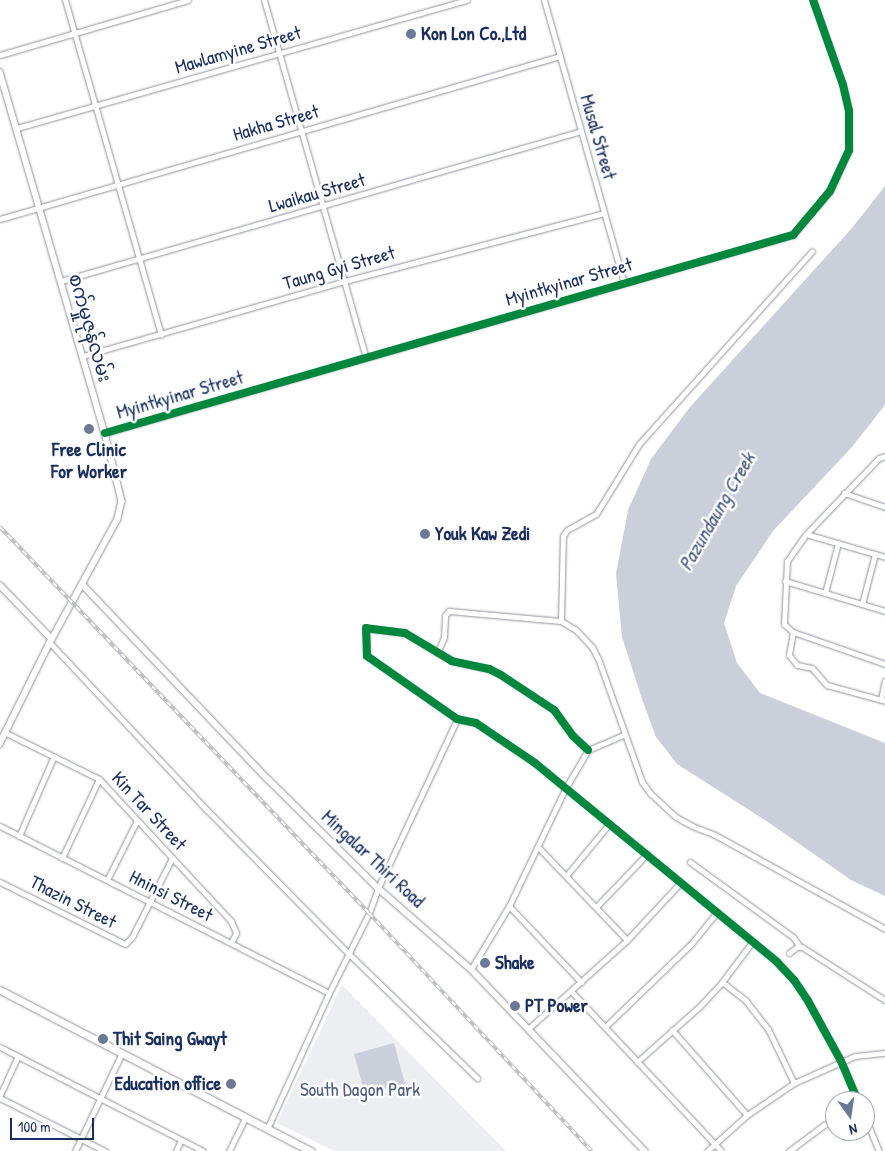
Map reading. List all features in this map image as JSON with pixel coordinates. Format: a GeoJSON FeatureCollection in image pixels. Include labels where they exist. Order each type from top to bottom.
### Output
{"type":"FeatureCollection","features":[{"type":"Feature","properties":{"kind":"main road"},"geometry":{"type":"LineString","coordinates":[[0,990],[311,1151]]}},
{"type":"Feature","properties":{"kind":"street"},"geometry":{"type":"LineString","coordinates":[[65,0],[161,334]]}},
{"type":"Feature","properties":{"kind":"street"},"geometry":{"type":"LineString","coordinates":[[0,56],[188,0]]}},
{"type":"Feature","properties":{"kind":"street"},"geometry":{"type":"LineString","coordinates":[[264,0],[366,358]]}},
{"type":"Feature","properties":{"kind":"street","name":"Mawlamyine Street"},"geometry":{"type":"LineString","coordinates":[[17,128],[467,0]]}},
{"type":"Feature","properties":{"kind":"street","name":"Musal Street"},"geometry":{"type":"LineString","coordinates":[[544,0],[624,283]]}},
{"type":"Feature","properties":{"kind":"street","name":"Myintkyinar Street"},"geometry":{"type":"LineString","coordinates":[[105,433],[793,235],[830,191],[849,150],[849,111],[843,85],[814,0]]}},
{"type":"Feature","properties":{"kind":"street","name":"Hakha Street"},"geometry":{"type":"LineString","coordinates":[[0,219],[560,56]]}},
{"type":"Feature","properties":{"kind":"street","name":"စက်မှုဇုန်လမ်း"},"geometry":{"type":"LineString","coordinates":[[0,72],[105,433],[122,501],[121,509],[84,585],[51,641],[0,744]]}},
{"type":"Feature","properties":{"kind":"street","name":"Lwaikau Street"},"geometry":{"type":"LineString","coordinates":[[61,281],[323,207],[581,131]]}},
{"type":"Feature","properties":{"kind":"street","name":"Taung Gyi Street"},"geometry":{"type":"LineString","coordinates":[[83,356],[345,281],[604,213]]}},
{"type":"Feature","properties":{"kind":"street"},"geometry":{"type":"LineString","coordinates":[[561,621],[563,536],[567,530],[596,514],[639,444],[812,251]]}},
{"type":"Feature","properties":{"kind":"street"},"geometry":{"type":"LineString","coordinates":[[885,456],[879,458],[844,493],[806,534],[787,561],[784,624],[792,632],[885,664]]}},
{"type":"Feature","properties":{"kind":"street"},"geometry":{"type":"LineString","coordinates":[[844,493],[885,507]]}},
{"type":"Feature","properties":{"kind":"street"},"geometry":{"type":"LineString","coordinates":[[806,534],[885,557]]}},
{"type":"Feature","properties":{"kind":"street"},"geometry":{"type":"LineString","coordinates":[[825,592],[838,543]]}},
{"type":"Feature","properties":{"kind":"street"},"geometry":{"type":"LineString","coordinates":[[862,604],[875,554]]}},
{"type":"Feature","properties":{"kind":"street"},"geometry":{"type":"LineString","coordinates":[[785,581],[885,611]]}},
{"type":"Feature","properties":{"kind":"street"},"geometry":{"type":"LineString","coordinates":[[0,585],[201,804],[348,953],[477,1078]]}},
{"type":"Feature","properties":{"kind":"street","name":"Mingalar Thiri Road"},"geometry":{"type":"LineString","coordinates":[[84,585],[269,780],[378,888],[471,969],[645,1151]]}},
{"type":"Feature","properties":{"kind":"street"},"geometry":{"type":"LineString","coordinates":[[437,653],[444,637],[445,615],[448,611],[561,621],[584,636],[592,647],[642,782],[650,793],[676,817],[715,835],[885,929]]}},
{"type":"Feature","properties":{"kind":"street"},"geometry":{"type":"LineString","coordinates":[[588,750],[573,736],[554,710],[545,702],[489,669],[452,661],[404,633],[366,628],[366,656],[457,719],[476,724],[535,763],[752,941],[794,980],[841,1061],[854,1091]]}},
{"type":"Feature","properties":{"kind":"street"},"geometry":{"type":"LineString","coordinates":[[792,632],[789,655],[797,665],[812,668],[827,684],[883,700],[885,680]]}},
{"type":"Feature","properties":{"kind":"street"},"geometry":{"type":"LineString","coordinates":[[267,1129],[329,993],[369,913],[378,888],[457,719]]}},
{"type":"Feature","properties":{"kind":"street","name":"Kin Tar Street"},"geometry":{"type":"LineString","coordinates":[[6,733],[99,779],[231,921],[236,933],[231,944]]}},
{"type":"Feature","properties":{"kind":"street"},"geometry":{"type":"LineString","coordinates":[[471,969],[509,906],[565,789],[588,750],[624,735]]}},
{"type":"Feature","properties":{"kind":"street"},"geometry":{"type":"LineString","coordinates":[[19,836],[54,756]]}},
{"type":"Feature","properties":{"kind":"street"},"geometry":{"type":"LineString","coordinates":[[62,858],[99,779]]}},
{"type":"Feature","properties":{"kind":"street"},"geometry":{"type":"LineString","coordinates":[[106,880],[137,820]]}},
{"type":"Feature","properties":{"kind":"street"},"geometry":{"type":"LineString","coordinates":[[566,876],[609,824]]}},
{"type":"Feature","properties":{"kind":"street","name":"Hninsi Street"},"geometry":{"type":"LineString","coordinates":[[0,826],[329,993]]}},
{"type":"Feature","properties":{"kind":"street"},"geometry":{"type":"LineString","coordinates":[[538,847],[627,940]]}},
{"type":"Feature","properties":{"kind":"street"},"geometry":{"type":"LineString","coordinates":[[596,907],[647,854]]}},
{"type":"Feature","properties":{"kind":"street","name":"Thazin Street"},"geometry":{"type":"LineString","coordinates":[[0,882],[125,944],[132,937],[172,858]]}},
{"type":"Feature","properties":{"kind":"street"},"geometry":{"type":"LineString","coordinates":[[690,862],[797,940],[800,947],[885,1000]]}},
{"type":"Feature","properties":{"kind":"street"},"geometry":{"type":"LineString","coordinates":[[529,1028],[627,940],[681,882]]}},
{"type":"Feature","properties":{"kind":"street"},"geometry":{"type":"LineString","coordinates":[[509,906],[581,982]]}},
{"type":"Feature","properties":{"kind":"street"},"geometry":{"type":"LineString","coordinates":[[605,1027],[691,944],[717,912]]}},
{"type":"Feature","properties":{"kind":"street"},"geometry":{"type":"LineString","coordinates":[[637,1062],[722,982],[752,941]]}},
{"type":"Feature","properties":{"kind":"street"},"geometry":{"type":"LineString","coordinates":[[790,953],[800,947]]}},
{"type":"Feature","properties":{"kind":"street"},"geometry":{"type":"LineString","coordinates":[[722,982],[746,1001],[768,1029],[794,1083]]}},
{"type":"Feature","properties":{"kind":"street"},"geometry":{"type":"LineString","coordinates":[[571,991],[721,1151]]}},
{"type":"Feature","properties":{"kind":"street"},"geometry":{"type":"LineString","coordinates":[[672,1030],[747,1115]]}},
{"type":"Feature","properties":{"kind":"street"},"geometry":{"type":"LineString","coordinates":[[0,1047],[202,1151]]}},
{"type":"Feature","properties":{"kind":"street"},"geometry":{"type":"LineString","coordinates":[[707,1151],[747,1115],[794,1083],[855,1056],[885,1053]]}},
{"type":"Feature","properties":{"kind":"street"},"geometry":{"type":"LineString","coordinates":[[74,1151],[122,1054]]}},
{"type":"Feature","properties":{"kind":"street"},"geometry":{"type":"LineString","coordinates":[[18,1056],[0,1097],[105,1151]]}},
{"type":"Feature","properties":{"kind":"street"},"geometry":{"type":"LineString","coordinates":[[229,1151],[245,1118]]}},
{"type":"Feature","properties":{"kind":"street"},"geometry":{"type":"LineString","coordinates":[[789,1151],[825,1125]]}},
{"type":"Feature","properties":{"kind":"street"},"geometry":{"type":"LineString","coordinates":[[176,1151],[181,1140]]}},
{"type":"Feature","properties":{"kind":"green space","name":"South Dagon Park"},"geometry":{"type":"Polygon","coordinates":[[[342,985],[506,1151],[334,1151],[277,1123],[342,985]]]}},
{"type":"Feature","properties":{"kind":"water","name":"Pazundaung Creek"},"geometry":{"type":"Polygon","coordinates":[[[885,186],[885,405],[852,447],[773,531],[736,586],[724,623],[737,663],[760,693],[885,743],[885,896],[851,880],[768,822],[677,764],[656,737],[622,637],[616,574],[628,510],[651,459],[690,407],[852,228],[885,186]]]}},
{"type":"Feature","properties":{"kind":"water"},"geometry":{"type":"Polygon","coordinates":[[[394,1043],[405,1084],[365,1094],[354,1054],[394,1043]]]}},
{"type":"Feature","properties":{"kind":"railway"},"geometry":{"type":"LineString","coordinates":[[0,527],[369,913],[592,1151]]}},
{"type":"Feature","properties":{"kind":"cycle path"},"geometry":{"type":"LineString","coordinates":[[105,433],[793,235],[830,191],[849,150],[849,111],[843,85],[813,0]]}},
{"type":"Feature","properties":{"kind":"cycle path"},"geometry":{"type":"LineString","coordinates":[[588,750],[573,736],[554,710],[501,675],[489,669],[452,661],[405,633],[366,628],[367,656],[457,719],[476,723],[535,763],[777,962],[794,980],[808,1001],[841,1061],[854,1091]]}},
{"type":"Feature","properties":{"kind":"place","name":"Kon Lon Co.,Ltd"},"geometry":{"type":"Point","coordinates":[411,34]}},
{"type":"Feature","properties":{"kind":"place","name":"Free Clinic For Worker"},"geometry":{"type":"Point","coordinates":[89,429]}},
{"type":"Feature","properties":{"kind":"place","name":"Youk Kaw Zedi"},"geometry":{"type":"Point","coordinates":[425,534]}},
{"type":"Feature","properties":{"kind":"place","name":"Shake"},"geometry":{"type":"Point","coordinates":[485,963]}},
{"type":"Feature","properties":{"kind":"place","name":"PT Power"},"geometry":{"type":"Point","coordinates":[515,1006]}},
{"type":"Feature","properties":{"kind":"place","name":"Thit Saing Gwayt"},"geometry":{"type":"Point","coordinates":[103,1039]}},
{"type":"Feature","properties":{"kind":"place","name":"Education office"},"geometry":{"type":"Point","coordinates":[231,1084]}}]}
